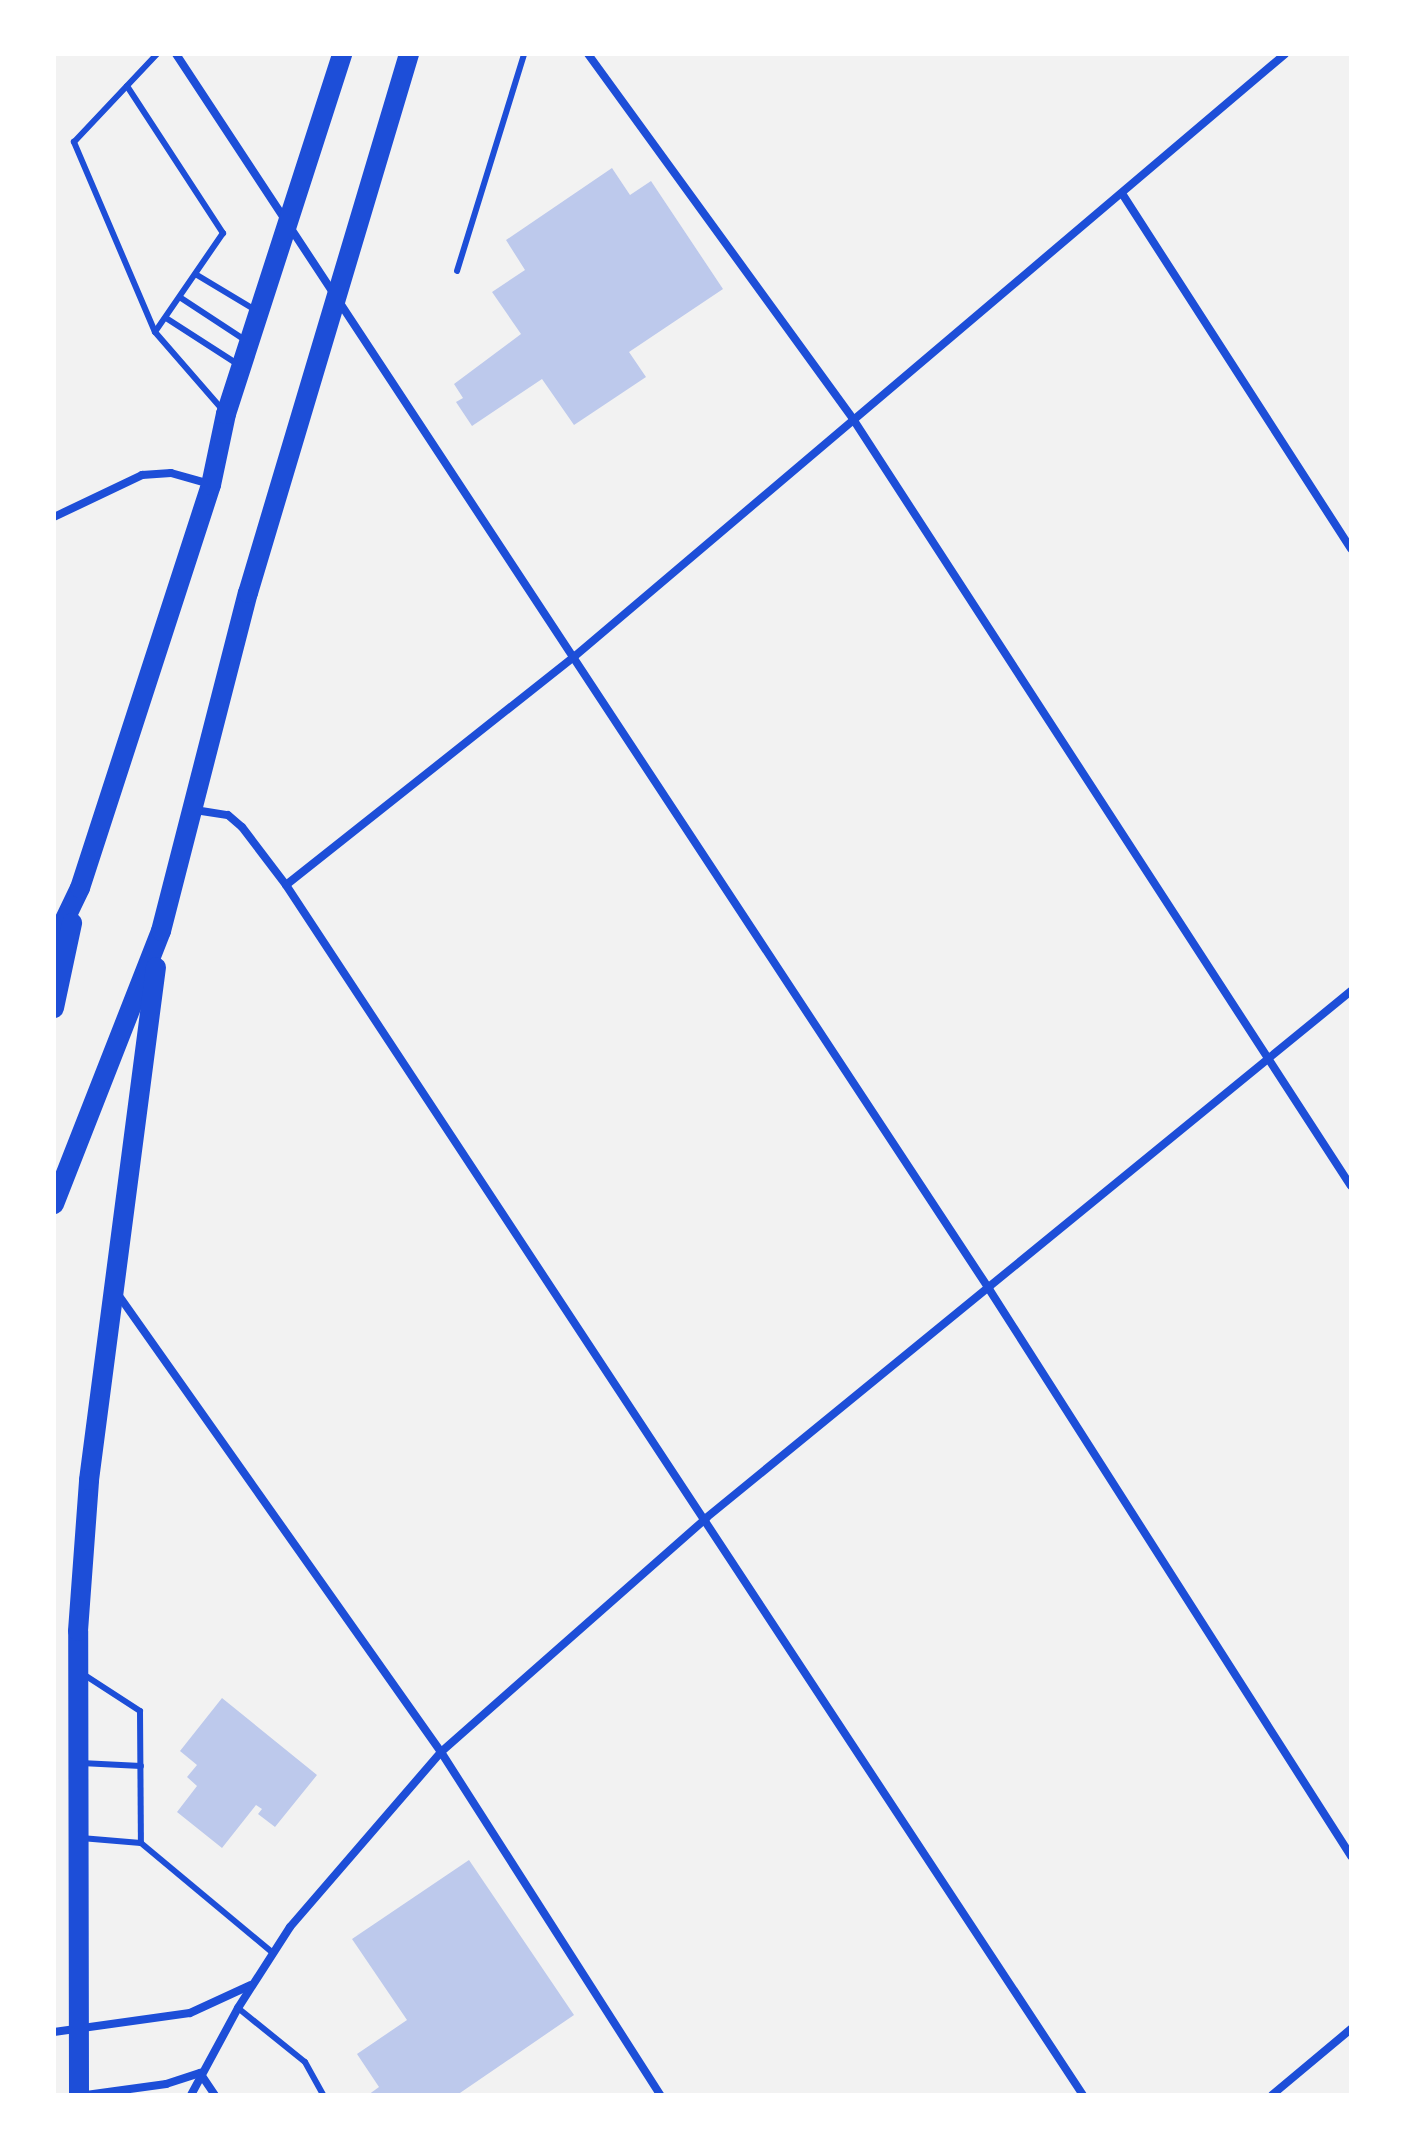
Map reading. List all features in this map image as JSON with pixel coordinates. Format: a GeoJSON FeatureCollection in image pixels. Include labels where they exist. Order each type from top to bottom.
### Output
{"type":"FeatureCollection","features":[{"type":"Feature","properties":{"kind":"main road"},"geometry":{"type":"LineString","coordinates":[[54,1008],[80,888],[211,485],[226,414],[251,344],[285,223],[342,54]]}},
{"type":"Feature","properties":{"kind":"main road"},"geometry":{"type":"LineString","coordinates":[[79,2095],[75,1762],[77,1670],[89,1480],[161,931],[190,809],[334,295],[409,54]]}},
{"type":"Feature","properties":{"kind":"main road"},"geometry":{"type":"LineString","coordinates":[[54,942],[80,888]]}},
{"type":"Feature","properties":{"kind":"main road"},"geometry":{"type":"LineString","coordinates":[[54,1204],[161,931]]}},
{"type":"Feature","properties":{"kind":"street"},"geometry":{"type":"LineString","coordinates":[[176,54],[989,1289],[1351,1856]]}},
{"type":"Feature","properties":{"kind":"street"},"geometry":{"type":"LineString","coordinates":[[588,54],[853,419],[1272,1059],[1351,1186]]}},
{"type":"Feature","properties":{"kind":"street"},"geometry":{"type":"LineString","coordinates":[[286,885],[575,656],[1123,195],[1285,54]]}},
{"type":"Feature","properties":{"kind":"street"},"geometry":{"type":"LineString","coordinates":[[1123,195],[1351,549]]}},
{"type":"Feature","properties":{"kind":"street"},"geometry":{"type":"LineString","coordinates":[[54,517],[142,475],[171,473],[211,485]]}},
{"type":"Feature","properties":{"kind":"street"},"geometry":{"type":"LineString","coordinates":[[190,809],[228,815],[242,827],[286,885],[706,1518],[1083,2095]]}},
{"type":"Feature","properties":{"kind":"street"},"geometry":{"type":"LineString","coordinates":[[191,2095],[200,2073],[273,1953],[441,1752],[706,1518],[1272,1059],[1351,991]]}},
{"type":"Feature","properties":{"kind":"street"},"geometry":{"type":"LineString","coordinates":[[114,1289],[441,1752],[660,2095]]}},
{"type":"Feature","properties":{"kind":"street"},"geometry":{"type":"LineString","coordinates":[[54,2032],[190,2013],[251,1985]]}},
{"type":"Feature","properties":{"kind":"street"},"geometry":{"type":"LineString","coordinates":[[1272,2095],[1351,2029]]}},
{"type":"Feature","properties":{"kind":"street"},"geometry":{"type":"LineString","coordinates":[[86,2095],[166,2084],[200,2073]]}},
{"type":"Feature","properties":{"kind":"street"},"geometry":{"type":"LineString","coordinates":[[200,2073],[215,2095]]}},
{"type":"Feature","properties":{"kind":"lane"},"geometry":{"type":"LineString","coordinates":[[157,54],[74,142],[155,332],[226,414]]}},
{"type":"Feature","properties":{"kind":"lane"},"geometry":{"type":"LineString","coordinates":[[457,271],[505,129],[524,54]]}},
{"type":"Feature","properties":{"kind":"lane"},"geometry":{"type":"LineString","coordinates":[[127,86],[223,233],[155,332]]}},
{"type":"Feature","properties":{"kind":"lane"},"geometry":{"type":"LineString","coordinates":[[197,275],[260,313]]}},
{"type":"Feature","properties":{"kind":"lane"},"geometry":{"type":"LineString","coordinates":[[181,298],[251,344]]}},
{"type":"Feature","properties":{"kind":"lane"},"geometry":{"type":"LineString","coordinates":[[166,318],[242,367]]}},
{"type":"Feature","properties":{"kind":"lane"},"geometry":{"type":"LineString","coordinates":[[77,1670],[140,1711],[141,1843]]}},
{"type":"Feature","properties":{"kind":"lane"},"geometry":{"type":"LineString","coordinates":[[75,1762],[141,1766]]}},
{"type":"Feature","properties":{"kind":"lane"},"geometry":{"type":"LineString","coordinates":[[75,1838],[141,1843],[273,1953]]}},
{"type":"Feature","properties":{"kind":"lane"},"geometry":{"type":"LineString","coordinates":[[238,2008],[305,2062],[323,2095]]}},
{"type":"Feature","properties":{"kind":"building"},"geometry":{"type":"Polygon","coordinates":[[[612,168],[630,195],[651,181],[723,289],[629,352],[646,377],[574,425],[542,379],[472,426],[456,402],[463,398],[454,384],[521,334],[492,292],[525,270],[506,240],[612,168]]]}},
{"type":"Feature","properties":{"kind":"building"},"geometry":{"type":"Polygon","coordinates":[[[222,1698],[317,1775],[275,1827],[258,1814],[262,1809],[256,1805],[222,1848],[177,1812],[197,1786],[187,1777],[197,1765],[180,1751],[222,1698]]]}},
{"type":"Feature","properties":{"kind":"building"},"geometry":{"type":"Polygon","coordinates":[[[469,1860],[574,2015],[457,2095],[368,2095],[379,2087],[357,2054],[407,2020],[352,1939],[469,1860]]]}}]}
